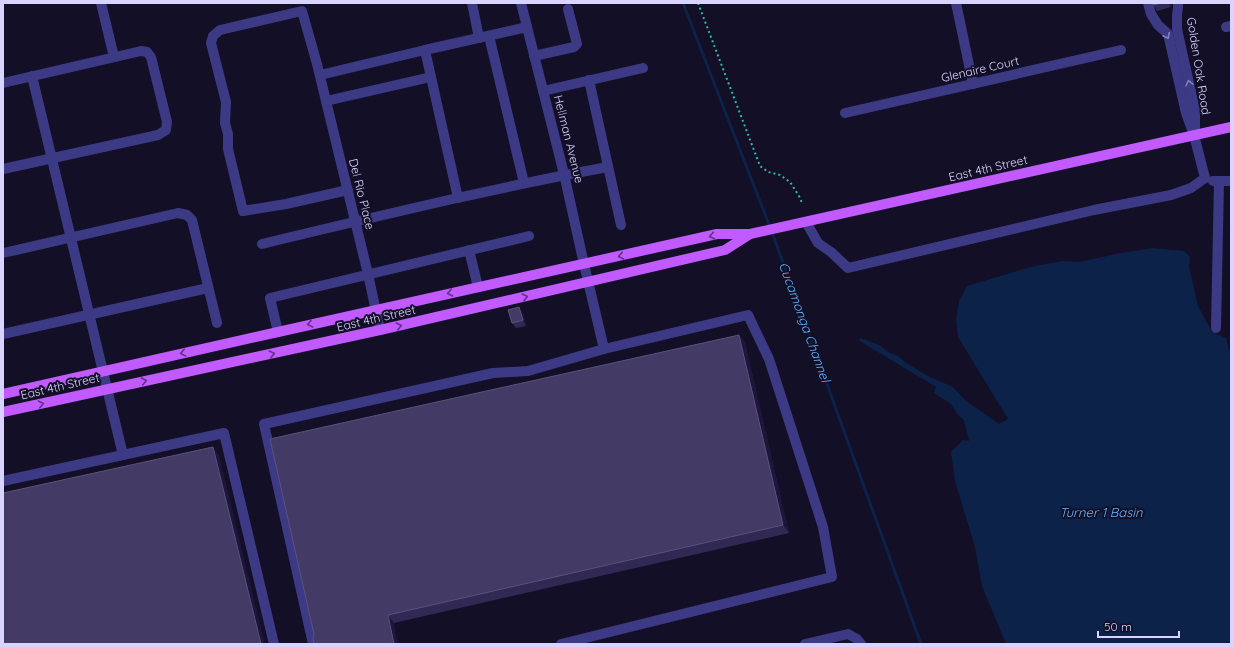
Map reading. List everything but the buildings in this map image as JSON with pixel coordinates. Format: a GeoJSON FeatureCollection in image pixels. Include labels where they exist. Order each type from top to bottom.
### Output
{"type":"FeatureCollection","features":[{"type":"Feature","properties":{"kind":"main road","name":"East 4th Street"},"geometry":{"type":"LineString","coordinates":[[3,394],[717,234],[750,234],[1231,127]]}},
{"type":"Feature","properties":{"kind":"main road","name":"East 4th Street"},"geometry":{"type":"LineString","coordinates":[[3,412],[380,330],[725,250],[750,234]]}},
{"type":"Feature","properties":{"kind":"street"},"geometry":{"type":"LineString","coordinates":[[102,3],[114,57]]}},
{"type":"Feature","properties":{"kind":"street"},"geometry":{"type":"LineString","coordinates":[[472,3],[484,37],[524,183]]}},
{"type":"Feature","properties":{"kind":"street","name":"Hellman Avenue"},"geometry":{"type":"LineString","coordinates":[[521,3],[564,174],[604,348]]}},
{"type":"Feature","properties":{"kind":"street"},"geometry":{"type":"LineString","coordinates":[[956,3],[973,84]]}},
{"type":"Feature","properties":{"kind":"street","name":"Golden Oak Road"},"geometry":{"type":"LineString","coordinates":[[1148,3],[1151,14],[1158,25],[1168,34],[1186,113],[1194,136]]}},
{"type":"Feature","properties":{"kind":"street","name":"Golden Oak Road"},"geometry":{"type":"LineString","coordinates":[[1178,3],[1177,29],[1195,110],[1194,136]]}},
{"type":"Feature","properties":{"kind":"street"},"geometry":{"type":"LineString","coordinates":[[534,56],[574,47],[577,44],[568,9]]}},
{"type":"Feature","properties":{"kind":"street","name":"Del Rio Place"},"geometry":{"type":"LineString","coordinates":[[348,190],[286,204],[243,211],[228,150],[228,134],[225,123],[226,102],[211,44],[213,36],[220,30],[302,11],[320,75],[356,221],[380,330]]}},
{"type":"Feature","properties":{"kind":"street"},"geometry":{"type":"LineString","coordinates":[[320,75],[527,27]]}},
{"type":"Feature","properties":{"kind":"street"},"geometry":{"type":"LineString","coordinates":[[425,50],[458,198]]}},
{"type":"Feature","properties":{"kind":"street","name":"Glenaire Court"},"geometry":{"type":"LineString","coordinates":[[845,113],[1121,50]]}},
{"type":"Feature","properties":{"kind":"street"},"geometry":{"type":"LineString","coordinates":[[3,83],[141,51],[147,52],[151,57],[167,122],[166,130],[158,135],[3,169]]}},
{"type":"Feature","properties":{"kind":"street"},"geometry":{"type":"LineString","coordinates":[[544,91],[643,68]]}},
{"type":"Feature","properties":{"kind":"street"},"geometry":{"type":"LineString","coordinates":[[32,76],[123,455]]}},
{"type":"Feature","properties":{"kind":"street"},"geometry":{"type":"LineString","coordinates":[[326,101],[431,77]]}},
{"type":"Feature","properties":{"kind":"street"},"geometry":{"type":"LineString","coordinates":[[589,80],[621,225]]}},
{"type":"Feature","properties":{"kind":"street"},"geometry":{"type":"LineString","coordinates":[[1194,136],[1205,178],[1211,181],[1231,180]]}},
{"type":"Feature","properties":{"kind":"street"},"geometry":{"type":"LineString","coordinates":[[262,244],[564,174],[608,167]]}},
{"type":"Feature","properties":{"kind":"street"},"geometry":{"type":"LineString","coordinates":[[806,222],[818,243],[831,252],[848,268],[1094,210],[1172,195],[1191,188],[1205,178]]}},
{"type":"Feature","properties":{"kind":"street"},"geometry":{"type":"LineString","coordinates":[[1216,328],[1219,181]]}},
{"type":"Feature","properties":{"kind":"street"},"geometry":{"type":"LineString","coordinates":[[3,253],[178,214],[187,215],[192,220],[217,323]]}},
{"type":"Feature","properties":{"kind":"street"},"geometry":{"type":"LineString","coordinates":[[278,332],[270,298],[529,236]]}},
{"type":"Feature","properties":{"kind":"street"},"geometry":{"type":"LineString","coordinates":[[469,250],[478,287]]}},
{"type":"Feature","properties":{"kind":"street"},"geometry":{"type":"LineString","coordinates":[[3,334],[208,288]]}},
{"type":"Feature","properties":{"kind":"street"},"geometry":{"type":"LineString","coordinates":[[313,644],[264,424],[493,373],[528,372],[604,348],[748,315],[769,359],[823,527],[832,577],[561,644]]}},
{"type":"Feature","properties":{"kind":"street"},"geometry":{"type":"LineString","coordinates":[[3,481],[224,433],[274,644]]}},
{"type":"Feature","properties":{"kind":"street"},"geometry":{"type":"LineString","coordinates":[[805,644],[848,634],[857,639],[861,644]]}},
{"type":"Feature","properties":{"kind":"path"},"geometry":{"type":"LineString","coordinates":[[698,3],[760,166],[768,172],[780,175],[790,182],[802,203]]}},
{"type":"Feature","properties":{"kind":"water","name":"Turner 1 Basin"},"geometry":{"type":"Polygon","coordinates":[[[1153,248],[1184,251],[1190,257],[1189,267],[1198,306],[1212,332],[1226,338],[1231,353],[1231,642],[1218,644],[1006,644],[982,586],[975,547],[955,481],[951,452],[963,440],[969,441],[964,420],[958,415],[951,404],[934,393],[936,387],[858,340],[861,338],[881,346],[888,352],[898,356],[906,363],[928,376],[953,387],[965,400],[999,424],[1008,419],[958,337],[956,320],[959,301],[967,286],[1034,266],[1063,261],[1079,262],[1153,248]]]}},
{"type":"Feature","properties":{"kind":"waterway","name":"Cucamonga Channel"},"geometry":{"type":"LineString","coordinates":[[683,3],[770,227]]}},
{"type":"Feature","properties":{"kind":"waterway","name":"Cucamonga Channel"},"geometry":{"type":"LineString","coordinates":[[772,232],[921,644]]}}]}
